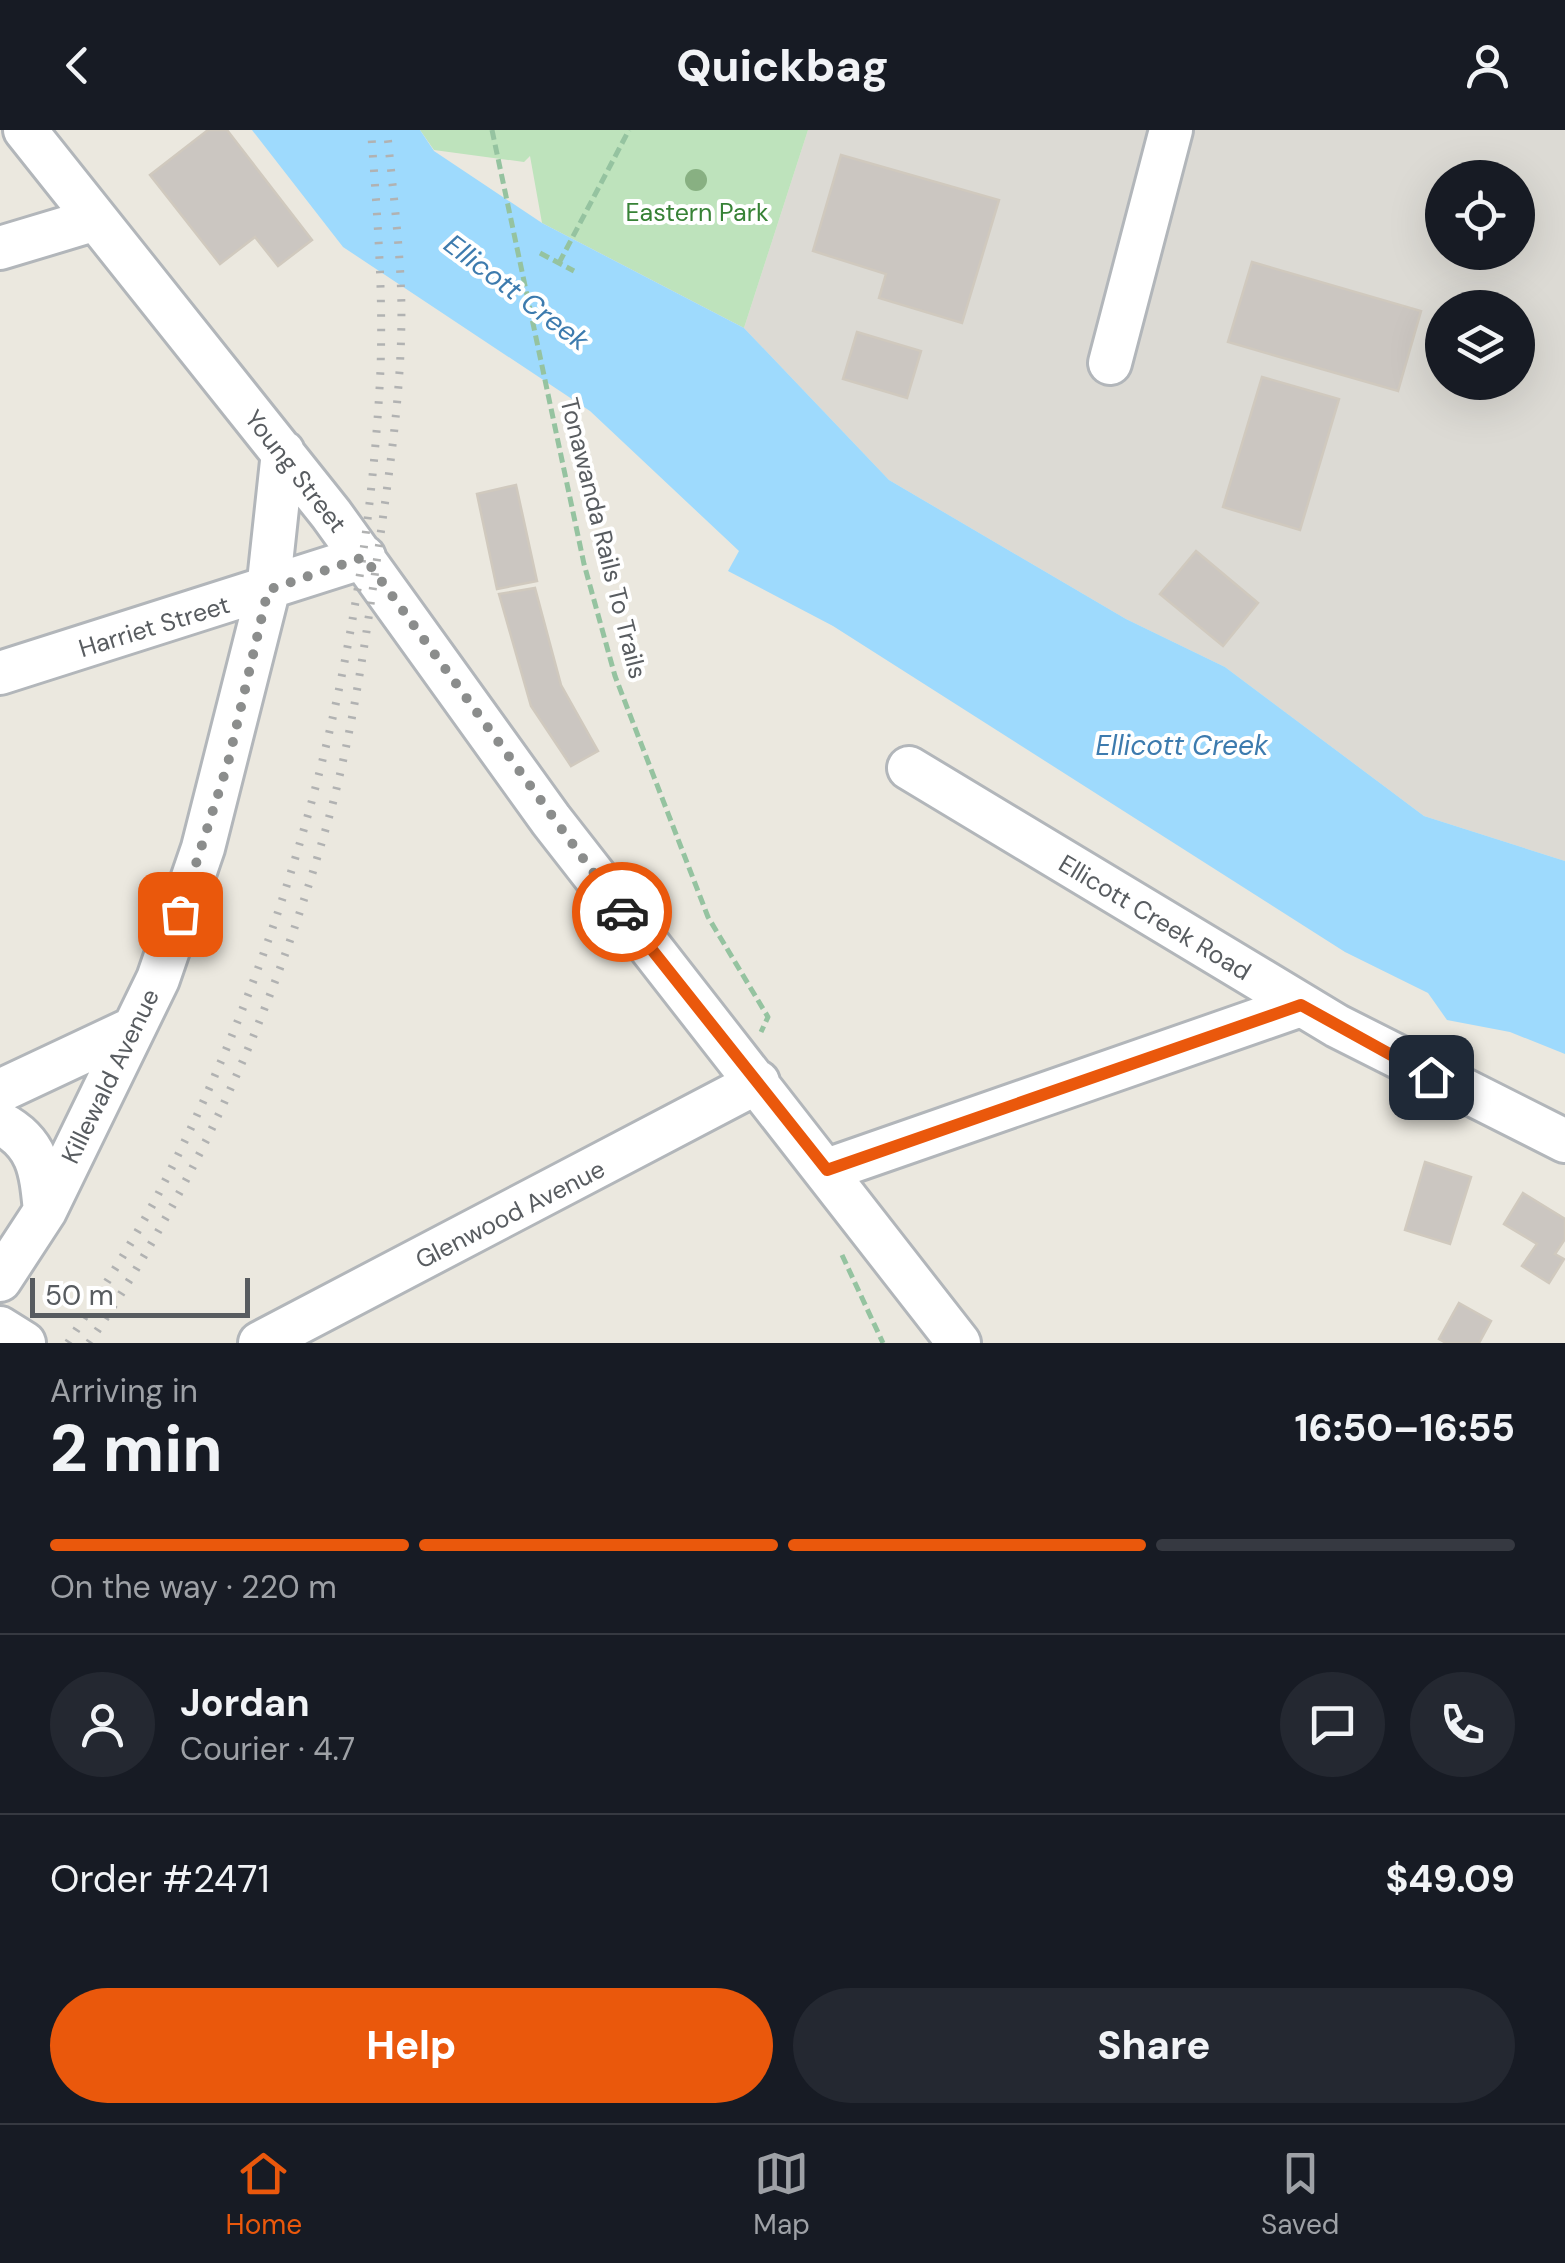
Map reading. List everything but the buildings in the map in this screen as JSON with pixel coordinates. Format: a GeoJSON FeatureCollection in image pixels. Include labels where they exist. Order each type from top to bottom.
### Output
{"type":"FeatureCollection","features":[{"type":"Feature","properties":{"kind":"street","name":"Young Street"},"geometry":{"type":"LineString","coordinates":[[25,130],[364,557],[551,820],[827,1170],[946,1339]]}},
{"type":"Feature","properties":{"kind":"street"},"geometry":{"type":"LineString","coordinates":[[1110,364],[1171,130]]}},
{"type":"Feature","properties":{"kind":"street"},"geometry":{"type":"LineString","coordinates":[[0,248],[93,220]]}},
{"type":"Feature","properties":{"kind":"street","name":"Killewald Avenue"},"geometry":{"type":"LineString","coordinates":[[0,1280],[45,1211],[158,979],[203,848],[268,590],[283,452]]}},
{"type":"Feature","properties":{"kind":"street","name":"Harriet Street"},"geometry":{"type":"LineString","coordinates":[[0,673],[364,557]]}},
{"type":"Feature","properties":{"kind":"street","name":"Ellicott Creek Road"},"geometry":{"type":"LineString","coordinates":[[909,768],[1301,1005],[1431,1077],[1565,1140]]}},
{"type":"Feature","properties":{"kind":"street"},"geometry":{"type":"LineString","coordinates":[[827,1170],[1301,1005]]}},
{"type":"Feature","properties":{"kind":"street"},"geometry":{"type":"LineString","coordinates":[[0,1091],[132,1029]]}},
{"type":"Feature","properties":{"kind":"street","name":"Glenwood Avenue"},"geometry":{"type":"LineString","coordinates":[[260,1343],[758,1082]]}},
{"type":"Feature","properties":{"kind":"street"},"geometry":{"type":"LineString","coordinates":[[0,1123],[14,1130],[40,1163],[45,1211]]}},
{"type":"Feature","properties":{"kind":"street"},"geometry":{"type":"LineString","coordinates":[[0,1328],[24,1343]]}},
{"type":"Feature","properties":{"kind":"path","name":"Tonawanda Rails To Trails"},"geometry":{"type":"LineString","coordinates":[[492,130],[550,408],[615,676],[708,917],[768,1017],[756,1036]]}},
{"type":"Feature","properties":{"kind":"path"},"geometry":{"type":"LineString","coordinates":[[559,263],[629,130]]}},
{"type":"Feature","properties":{"kind":"path"},"geometry":{"type":"LineString","coordinates":[[540,253],[574,272]]}},
{"type":"Feature","properties":{"kind":"shaded area"},"geometry":{"type":"Polygon","coordinates":[[[808,130],[1565,130],[1565,861],[1424,816],[1225,667],[1126,619],[889,480],[744,328],[808,130]]]}},
{"type":"Feature","properties":{"kind":"green space","name":"Eastern Park"},"geometry":{"type":"Polygon","coordinates":[[[420,130],[808,130],[744,328],[542,223],[530,156],[524,162],[434,150],[420,130]]]}},
{"type":"Feature","properties":{"kind":"water","name":"Ellicott Creek"},"geometry":{"type":"Polygon","coordinates":[[[252,130],[420,130],[434,151],[542,223],[744,328],[889,480],[1126,619],[1225,667],[1424,816],[1565,861],[1565,1054],[1510,1032],[1447,1020],[1428,993],[1345,952],[833,626],[728,571],[739,551],[590,411],[343,247],[252,130]]]}},
{"type":"Feature","properties":{"kind":"railway"},"geometry":{"type":"LineString","coordinates":[[68,1343],[146,1217],[213,1080],[286,887],[315,788],[358,586],[372,483],[381,317],[371,130]]}},
{"type":"Feature","properties":{"kind":"railway"},"geometry":{"type":"LineString","coordinates":[[89,1343],[164,1221],[229,1092],[284,958],[337,787],[364,649],[399,385],[401,289],[387,130]]}},
{"type":"Feature","properties":{"kind":"way so far"},"geometry":{"type":"LineString","coordinates":[[180,914],[228,763],[268,590],[364,557],[551,820],[622,912]]}},
{"type":"Feature","properties":{"kind":"route"},"geometry":{"type":"LineString","coordinates":[[622,912],[827,1170],[1301,1005],[1431,1077]]}}]}
